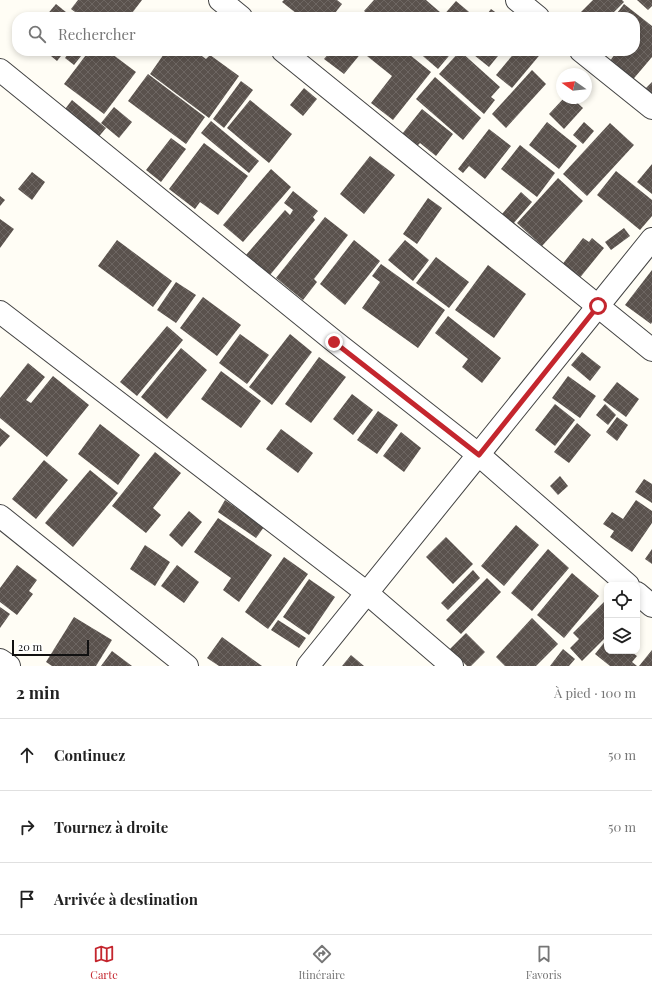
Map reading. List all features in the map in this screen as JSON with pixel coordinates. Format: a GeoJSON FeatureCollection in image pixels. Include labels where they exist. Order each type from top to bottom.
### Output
{"type":"FeatureCollection","features":[{"type":"Feature","properties":{"kind":"street"},"geometry":{"type":"LineString","coordinates":[[220,0],[235,12]]}},
{"type":"Feature","properties":{"kind":"street"},"geometry":{"type":"LineString","coordinates":[[517,0],[532,12]]}},
{"type":"Feature","properties":{"kind":"street"},"geometry":{"type":"LineString","coordinates":[[289,56],[652,350]]}},
{"type":"Feature","properties":{"kind":"street"},"geometry":{"type":"LineString","coordinates":[[587,56],[652,108]]}},
{"type":"Feature","properties":{"kind":"street"},"geometry":{"type":"LineString","coordinates":[[0,70],[334,342],[479,455],[625,582]]}},
{"type":"Feature","properties":{"kind":"street"},"geometry":{"type":"LineString","coordinates":[[308,666],[652,239]]}},
{"type":"Feature","properties":{"kind":"street"},"geometry":{"type":"LineString","coordinates":[[0,312],[367,593],[452,666]]}},
{"type":"Feature","properties":{"kind":"street"},"geometry":{"type":"LineString","coordinates":[[0,516],[187,666]]}},
{"type":"Feature","properties":{"kind":"street"},"geometry":{"type":"LineString","coordinates":[[640,596],[652,606]]}},
{"type":"Feature","properties":{"kind":"street"},"geometry":{"type":"LineString","coordinates":[[0,660],[9,666]]}},
{"type":"Feature","properties":{"kind":"building"},"geometry":{"type":"Polygon","coordinates":[[[78,0],[142,0],[133,12],[75,12],[71,9],[78,0]]]}},
{"type":"Feature","properties":{"kind":"building"},"geometry":{"type":"Polygon","coordinates":[[[284,0],[337,0],[342,4],[336,12],[295,12],[282,2],[284,0]]]}},
{"type":"Feature","properties":{"kind":"building"},"geometry":{"type":"Polygon","coordinates":[[[374,0],[426,0],[440,12],[365,12],[364,11],[374,0]]]}},
{"type":"Feature","properties":{"kind":"building"},"geometry":{"type":"Polygon","coordinates":[[[593,0],[622,0],[624,2],[614,12],[581,12],[593,0]]]}},
{"type":"Feature","properties":{"kind":"building"},"geometry":{"type":"Polygon","coordinates":[[[637,0],[652,0],[652,6],[648,10],[637,0]]]}},
{"type":"Feature","properties":{"kind":"building"},"geometry":{"type":"Polygon","coordinates":[[[456,1],[469,12],[446,12],[456,1]]]}},
{"type":"Feature","properties":{"kind":"building"},"geometry":{"type":"Polygon","coordinates":[[[56,4],[66,12],[49,12],[56,4]]]}},
{"type":"Feature","properties":{"kind":"building"},"geometry":{"type":"Polygon","coordinates":[[[624,4],[634,12],[618,12],[624,4]]]}},
{"type":"Feature","properties":{"kind":"building"},"geometry":{"type":"Polygon","coordinates":[[[640,17],[652,26],[652,57],[630,83],[607,65],[614,56],[640,56],[640,17]]]}},
{"type":"Feature","properties":{"kind":"building"},"geometry":{"type":"Polygon","coordinates":[[[51,56],[61,56],[57,61],[51,56]]]}},
{"type":"Feature","properties":{"kind":"building"},"geometry":{"type":"Polygon","coordinates":[[[66,56],[81,56],[74,65],[65,58],[66,56]]]}},
{"type":"Feature","properties":{"kind":"building"},"geometry":{"type":"Polygon","coordinates":[[[85,56],[115,56],[136,72],[104,114],[64,84],[85,56]]]}},
{"type":"Feature","properties":{"kind":"building"},"geometry":{"type":"Polygon","coordinates":[[[163,56],[202,56],[206,59],[211,56],[239,76],[209,118],[150,74],[163,56]]]}},
{"type":"Feature","properties":{"kind":"building"},"geometry":{"type":"Polygon","coordinates":[[[327,56],[359,56],[344,74],[324,59],[327,56]]]}},
{"type":"Feature","properties":{"kind":"building"},"geometry":{"type":"Polygon","coordinates":[[[367,56],[411,56],[431,72],[393,120],[371,103],[392,76],[367,56]]]}},
{"type":"Feature","properties":{"kind":"building"},"geometry":{"type":"Polygon","coordinates":[[[423,56],[449,56],[438,69],[423,56]]]}},
{"type":"Feature","properties":{"kind":"building"},"geometry":{"type":"Polygon","coordinates":[[[455,56],[466,56],[500,87],[491,97],[495,100],[484,114],[439,74],[455,56]]]}},
{"type":"Feature","properties":{"kind":"building"},"geometry":{"type":"Polygon","coordinates":[[[475,56],[498,56],[489,67],[475,56]]]}},
{"type":"Feature","properties":{"kind":"building"},"geometry":{"type":"Polygon","coordinates":[[[512,56],[539,56],[512,88],[496,75],[512,56]]]}},
{"type":"Feature","properties":{"kind":"building"},"geometry":{"type":"Polygon","coordinates":[[[532,70],[546,84],[506,128],[492,114],[532,70]]]}},
{"type":"Feature","properties":{"kind":"building"},"geometry":{"type":"Polygon","coordinates":[[[148,74],[205,117],[186,144],[128,101],[148,74]]]}},
{"type":"Feature","properties":{"kind":"building"},"geometry":{"type":"Polygon","coordinates":[[[435,77],[481,118],[463,140],[416,99],[435,77]]]}},
{"type":"Feature","properties":{"kind":"building"},"geometry":{"type":"Polygon","coordinates":[[[241,81],[253,90],[224,128],[213,119],[241,81]]]}},
{"type":"Feature","properties":{"kind":"building"},"geometry":{"type":"Polygon","coordinates":[[[652,82],[652,95],[645,89],[652,82]]]}},
{"type":"Feature","properties":{"kind":"building"},"geometry":{"type":"Polygon","coordinates":[[[304,88],[317,99],[303,116],[290,105],[304,88]]]}},
{"type":"Feature","properties":{"kind":"building"},"geometry":{"type":"Polygon","coordinates":[[[72,100],[106,128],[96,140],[62,113],[72,100]]]}},
{"type":"Feature","properties":{"kind":"building"},"geometry":{"type":"Polygon","coordinates":[[[250,100],[292,134],[269,163],[227,128],[250,100]]]}},
{"type":"Feature","properties":{"kind":"building"},"geometry":{"type":"Polygon","coordinates":[[[558,104],[579,104],[583,108],[564,129],[549,114],[558,104]]]}},
{"type":"Feature","properties":{"kind":"building"},"geometry":{"type":"Polygon","coordinates":[[[114,107],[132,122],[119,138],[101,123],[114,107]]]}},
{"type":"Feature","properties":{"kind":"building"},"geometry":{"type":"Polygon","coordinates":[[[422,109],[453,134],[436,156],[420,143],[417,146],[402,134],[422,109]]]}},
{"type":"Feature","properties":{"kind":"building"},"geometry":{"type":"Polygon","coordinates":[[[211,121],[259,161],[249,173],[201,133],[211,121]]]}},
{"type":"Feature","properties":{"kind":"building"},"geometry":{"type":"Polygon","coordinates":[[[547,122],[577,146],[559,169],[529,145],[547,122]]]}},
{"type":"Feature","properties":{"kind":"building"},"geometry":{"type":"Polygon","coordinates":[[[584,122],[594,131],[583,144],[573,135],[584,122]]]}},
{"type":"Feature","properties":{"kind":"building"},"geometry":{"type":"Polygon","coordinates":[[[610,123],[634,145],[587,196],[563,174],[610,123]]]}},
{"type":"Feature","properties":{"kind":"building"},"geometry":{"type":"Polygon","coordinates":[[[489,129],[511,146],[485,179],[469,166],[463,173],[458,169],[489,129]]]}},
{"type":"Feature","properties":{"kind":"building"},"geometry":{"type":"Polygon","coordinates":[[[171,138],[186,149],[161,182],[146,170],[171,138]]]}},
{"type":"Feature","properties":{"kind":"building"},"geometry":{"type":"Polygon","coordinates":[[[204,143],[248,176],[218,215],[200,202],[195,209],[169,189],[204,143]]]}},
{"type":"Feature","properties":{"kind":"building"},"geometry":{"type":"Polygon","coordinates":[[[520,145],[555,173],[537,197],[501,169],[520,145]]]}},
{"type":"Feature","properties":{"kind":"building"},"geometry":{"type":"Polygon","coordinates":[[[370,156],[395,175],[364,214],[340,194],[370,156]]]}},
{"type":"Feature","properties":{"kind":"building"},"geometry":{"type":"Polygon","coordinates":[[[652,164],[652,194],[637,182],[652,164]]]}},
{"type":"Feature","properties":{"kind":"building"},"geometry":{"type":"Polygon","coordinates":[[[271,169],[291,187],[243,242],[223,225],[271,169]]]}},
{"type":"Feature","properties":{"kind":"building"},"geometry":{"type":"Polygon","coordinates":[[[616,171],[652,200],[652,216],[640,230],[597,195],[616,171]]]}},
{"type":"Feature","properties":{"kind":"building"},"geometry":{"type":"Polygon","coordinates":[[[32,172],[45,182],[32,200],[18,189],[32,172]]]}},
{"type":"Feature","properties":{"kind":"building"},"geometry":{"type":"Polygon","coordinates":[[[558,178],[583,201],[542,246],[517,223],[558,178]]]}},
{"type":"Feature","properties":{"kind":"building"},"geometry":{"type":"Polygon","coordinates":[[[293,191],[318,211],[313,217],[315,220],[270,275],[246,255],[285,210],[290,215],[293,210],[284,203],[293,191]]]}},
{"type":"Feature","properties":{"kind":"building"},"geometry":{"type":"Polygon","coordinates":[[[521,192],[532,202],[513,224],[502,214],[521,192]]]}},
{"type":"Feature","properties":{"kind":"building"},"geometry":{"type":"Polygon","coordinates":[[[0,196],[5,200],[0,206],[0,196]]]}},
{"type":"Feature","properties":{"kind":"building"},"geometry":{"type":"Polygon","coordinates":[[[428,198],[442,208],[417,244],[403,234],[428,198]]]}},
{"type":"Feature","properties":{"kind":"building"},"geometry":{"type":"Polygon","coordinates":[[[325,217],[348,235],[314,279],[317,282],[303,300],[276,278],[325,217]]]}},
{"type":"Feature","properties":{"kind":"building"},"geometry":{"type":"Polygon","coordinates":[[[0,219],[14,229],[0,248],[0,219]]]}},
{"type":"Feature","properties":{"kind":"building"},"geometry":{"type":"Polygon","coordinates":[[[624,228],[630,236],[611,250],[605,242],[624,228]]]}},
{"type":"Feature","properties":{"kind":"building"},"geometry":{"type":"Polygon","coordinates":[[[583,238],[589,242],[592,238],[604,248],[578,280],[561,266],[583,238]]]}},
{"type":"Feature","properties":{"kind":"building"},"geometry":{"type":"Polygon","coordinates":[[[117,240],[172,281],[153,307],[98,266],[117,240]]]}},
{"type":"Feature","properties":{"kind":"building"},"geometry":{"type":"Polygon","coordinates":[[[354,240],[380,261],[345,305],[320,284],[354,240]]]}},
{"type":"Feature","properties":{"kind":"building"},"geometry":{"type":"Polygon","coordinates":[[[405,240],[429,260],[413,281],[388,260],[405,240]]]}},
{"type":"Feature","properties":{"kind":"building"},"geometry":{"type":"Polygon","coordinates":[[[436,257],[469,282],[449,308],[416,283],[436,257]]]}},
{"type":"Feature","properties":{"kind":"building"},"geometry":{"type":"Polygon","coordinates":[[[381,264],[445,310],[418,348],[362,308],[380,282],[372,276],[381,264]]]}},
{"type":"Feature","properties":{"kind":"building"},"geometry":{"type":"Polygon","coordinates":[[[488,265],[526,294],[494,338],[455,310],[488,265]]]}},
{"type":"Feature","properties":{"kind":"building"},"geometry":{"type":"Polygon","coordinates":[[[652,270],[652,322],[651,324],[625,305],[652,270]]]}},
{"type":"Feature","properties":{"kind":"building"},"geometry":{"type":"Polygon","coordinates":[[[176,282],[196,295],[176,323],[157,310],[176,282]]]}},
{"type":"Feature","properties":{"kind":"building"},"geometry":{"type":"Polygon","coordinates":[[[203,297],[241,325],[217,356],[180,328],[203,297]]]}},
{"type":"Feature","properties":{"kind":"building"},"geometry":{"type":"Polygon","coordinates":[[[448,316],[501,358],[482,383],[462,367],[468,359],[435,333],[448,316]]]}},
{"type":"Feature","properties":{"kind":"building"},"geometry":{"type":"Polygon","coordinates":[[[167,326],[183,340],[137,396],[120,382],[167,326]]]}},
{"type":"Feature","properties":{"kind":"building"},"geometry":{"type":"Polygon","coordinates":[[[240,334],[269,355],[247,384],[219,363],[240,334]]]}},
{"type":"Feature","properties":{"kind":"building"},"geometry":{"type":"Polygon","coordinates":[[[290,334],[312,352],[272,405],[249,387],[290,334]]]}},
{"type":"Feature","properties":{"kind":"building"},"geometry":{"type":"Polygon","coordinates":[[[181,348],[207,370],[167,419],[141,397],[181,348]]]}},
{"type":"Feature","properties":{"kind":"building"},"geometry":{"type":"Polygon","coordinates":[[[582,352],[601,367],[590,381],[571,365],[582,352]]]}},
{"type":"Feature","properties":{"kind":"building"},"geometry":{"type":"Polygon","coordinates":[[[319,357],[346,377],[311,423],[285,404],[319,357]]]}},
{"type":"Feature","properties":{"kind":"building"},"geometry":{"type":"Polygon","coordinates":[[[28,363],[45,377],[26,400],[31,403],[53,376],[89,405],[47,457],[0,418],[0,398],[28,363]]]}},
{"type":"Feature","properties":{"kind":"building"},"geometry":{"type":"Polygon","coordinates":[[[221,371],[261,401],[241,428],[201,399],[221,371]]]}},
{"type":"Feature","properties":{"kind":"building"},"geometry":{"type":"Polygon","coordinates":[[[568,376],[596,396],[580,418],[552,398],[568,376]]]}},
{"type":"Feature","properties":{"kind":"building"},"geometry":{"type":"Polygon","coordinates":[[[617,382],[639,399],[626,417],[603,400],[617,382]]]}},
{"type":"Feature","properties":{"kind":"building"},"geometry":{"type":"Polygon","coordinates":[[[352,394],[373,410],[353,435],[333,419],[352,394]]]}},
{"type":"Feature","properties":{"kind":"building"},"geometry":{"type":"Polygon","coordinates":[[[555,404],[575,420],[555,446],[535,430],[555,404]]]}},
{"type":"Feature","properties":{"kind":"building"},"geometry":{"type":"Polygon","coordinates":[[[605,404],[616,415],[608,425],[596,415],[605,404]]]}},
{"type":"Feature","properties":{"kind":"building"},"geometry":{"type":"Polygon","coordinates":[[[378,411],[398,425],[377,454],[357,440],[378,411]]]}},
{"type":"Feature","properties":{"kind":"building"},"geometry":{"type":"Polygon","coordinates":[[[617,417],[628,425],[617,441],[606,432],[617,417]]]}},
{"type":"Feature","properties":{"kind":"building"},"geometry":{"type":"Polygon","coordinates":[[[577,423],[591,435],[569,463],[554,452],[577,423]]]}},
{"type":"Feature","properties":{"kind":"building"},"geometry":{"type":"Polygon","coordinates":[[[100,424],[140,455],[118,485],[78,454],[100,424]]]}},
{"type":"Feature","properties":{"kind":"building"},"geometry":{"type":"Polygon","coordinates":[[[0,428],[10,436],[0,447],[0,428]]]}},
{"type":"Feature","properties":{"kind":"building"},"geometry":{"type":"Polygon","coordinates":[[[281,429],[313,453],[298,473],[266,449],[281,429]]]}},
{"type":"Feature","properties":{"kind":"building"},"geometry":{"type":"Polygon","coordinates":[[[401,432],[421,448],[404,472],[383,456],[401,432]]]}},
{"type":"Feature","properties":{"kind":"building"},"geometry":{"type":"Polygon","coordinates":[[[155,452],[181,473],[153,508],[161,515],[146,533],[112,506],[155,452]]]}},
{"type":"Feature","properties":{"kind":"building"},"geometry":{"type":"Polygon","coordinates":[[[44,460],[68,480],[36,519],[12,499],[44,460]]]}},
{"type":"Feature","properties":{"kind":"building"},"geometry":{"type":"Polygon","coordinates":[[[90,470],[118,493],[73,547],[45,523],[90,470]]]}},
{"type":"Feature","properties":{"kind":"building"},"geometry":{"type":"Polygon","coordinates":[[[560,476],[568,486],[558,495],[550,486],[560,476]]]}},
{"type":"Feature","properties":{"kind":"building"},"geometry":{"type":"Polygon","coordinates":[[[644,479],[652,484],[652,503],[635,492],[644,479]]]}},
{"type":"Feature","properties":{"kind":"building"},"geometry":{"type":"Polygon","coordinates":[[[225,500],[264,527],[256,538],[218,512],[225,500]]]}},
{"type":"Feature","properties":{"kind":"building"},"geometry":{"type":"Polygon","coordinates":[[[636,500],[652,511],[652,523],[632,552],[610,537],[614,531],[603,524],[612,512],[623,519],[636,500]]]}},
{"type":"Feature","properties":{"kind":"building"},"geometry":{"type":"Polygon","coordinates":[[[189,511],[202,522],[182,547],[169,535],[189,511]]]}},
{"type":"Feature","properties":{"kind":"building"},"geometry":{"type":"Polygon","coordinates":[[[218,518],[272,555],[239,602],[223,590],[231,578],[194,552],[218,518]]]}},
{"type":"Feature","properties":{"kind":"building"},"geometry":{"type":"Polygon","coordinates":[[[516,525],[539,545],[504,586],[481,566],[516,525]]]}},
{"type":"Feature","properties":{"kind":"building"},"geometry":{"type":"Polygon","coordinates":[[[446,537],[473,564],[453,584],[426,557],[446,537]]]}},
{"type":"Feature","properties":{"kind":"building"},"geometry":{"type":"Polygon","coordinates":[[[145,545],[170,562],[155,586],[130,569],[145,545]]]}},
{"type":"Feature","properties":{"kind":"building"},"geometry":{"type":"Polygon","coordinates":[[[548,549],[569,568],[532,611],[511,593],[548,549]]]}},
{"type":"Feature","properties":{"kind":"building"},"geometry":{"type":"Polygon","coordinates":[[[652,549],[652,564],[645,559],[652,549]]]}},
{"type":"Feature","properties":{"kind":"building"},"geometry":{"type":"Polygon","coordinates":[[[284,557],[308,574],[268,629],[245,612],[284,557]]]}},
{"type":"Feature","properties":{"kind":"building"},"geometry":{"type":"Polygon","coordinates":[[[17,565],[37,580],[29,591],[33,594],[17,615],[0,602],[0,588],[17,565]]]}},
{"type":"Feature","properties":{"kind":"building"},"geometry":{"type":"Polygon","coordinates":[[[177,565],[199,582],[184,603],[161,586],[177,565]]]}},
{"type":"Feature","properties":{"kind":"building"},"geometry":{"type":"Polygon","coordinates":[[[473,570],[480,578],[448,610],[441,603],[473,570]]]}},
{"type":"Feature","properties":{"kind":"building"},"geometry":{"type":"Polygon","coordinates":[[[572,573],[599,596],[564,638],[537,615],[572,573]]]}},
{"type":"Feature","properties":{"kind":"building"},"geometry":{"type":"Polygon","coordinates":[[[487,578],[501,592],[461,634],[446,620],[487,578]]]}},
{"type":"Feature","properties":{"kind":"building"},"geometry":{"type":"Polygon","coordinates":[[[309,579],[335,597],[309,635],[283,617],[309,579]]]}},
{"type":"Feature","properties":{"kind":"building"},"geometry":{"type":"Polygon","coordinates":[[[604,602],[604,639],[582,661],[570,648],[579,639],[573,633],[604,602]]]}},
{"type":"Feature","properties":{"kind":"building"},"geometry":{"type":"Polygon","coordinates":[[[0,607],[10,614],[0,628],[0,607]]]}},
{"type":"Feature","properties":{"kind":"building"},"geometry":{"type":"Polygon","coordinates":[[[74,617],[112,640],[96,666],[52,666],[46,662],[74,617]]]}},
{"type":"Feature","properties":{"kind":"building"},"geometry":{"type":"Polygon","coordinates":[[[532,618],[558,644],[536,666],[505,666],[496,657],[532,618]]]}},
{"type":"Feature","properties":{"kind":"building"},"geometry":{"type":"Polygon","coordinates":[[[278,620],[306,638],[299,648],[271,630],[278,620]]]}},
{"type":"Feature","properties":{"kind":"building"},"geometry":{"type":"Polygon","coordinates":[[[466,633],[485,652],[471,666],[467,666],[450,649],[466,633]]]}},
{"type":"Feature","properties":{"kind":"building"},"geometry":{"type":"Polygon","coordinates":[[[222,637],[262,666],[219,666],[207,658],[222,637]]]}},
{"type":"Feature","properties":{"kind":"building"},"geometry":{"type":"Polygon","coordinates":[[[604,643],[604,654],[634,654],[637,656],[632,662],[637,666],[610,666],[595,654],[604,643]]]}},
{"type":"Feature","properties":{"kind":"building"},"geometry":{"type":"Polygon","coordinates":[[[563,649],[575,659],[569,666],[550,666],[563,649]]]}},
{"type":"Feature","properties":{"kind":"building"},"geometry":{"type":"Polygon","coordinates":[[[652,650],[652,666],[639,666],[652,650]]]}},
{"type":"Feature","properties":{"kind":"building"},"geometry":{"type":"Polygon","coordinates":[[[112,651],[132,666],[101,666],[112,651]]]}},
{"type":"Feature","properties":{"kind":"building"},"geometry":{"type":"Polygon","coordinates":[[[351,655],[364,666],[342,666],[351,655]]]}},
{"type":"Feature","properties":{"kind":"route"},"geometry":{"type":"LineString","coordinates":[[334,342],[479,455],[598,306]]}}]}
